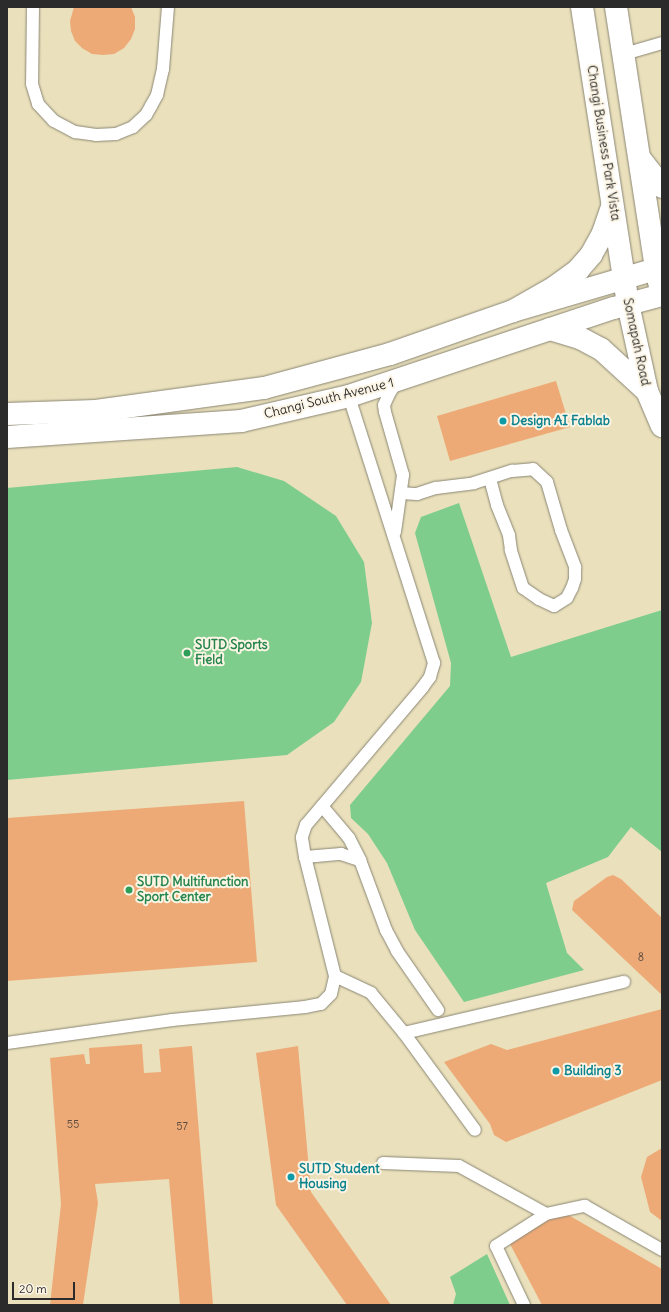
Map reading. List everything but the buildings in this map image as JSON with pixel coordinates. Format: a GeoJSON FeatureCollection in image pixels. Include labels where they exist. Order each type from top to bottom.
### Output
{"type":"FeatureCollection","features":[{"type":"Feature","properties":{"kind":"street","name":"Changi Business Park Vista"},"geometry":{"type":"LineString","coordinates":[[582,7],[613,204],[623,279]]}},
{"type":"Feature","properties":{"kind":"street"},"geometry":{"type":"LineString","coordinates":[[616,7],[656,269],[662,294]]}},
{"type":"Feature","properties":{"kind":"street"},"geometry":{"type":"LineString","coordinates":[[640,159],[662,187]]}},
{"type":"Feature","properties":{"kind":"street"},"geometry":{"type":"LineString","coordinates":[[513,311],[555,288],[578,270],[591,254],[603,233],[613,204]]}},
{"type":"Feature","properties":{"kind":"street","name":"Changi South Avenue 1"},"geometry":{"type":"LineString","coordinates":[[7,414],[96,411],[264,388],[390,354],[513,311],[656,269]]}},
{"type":"Feature","properties":{"kind":"street","name":"Somapah Road"},"geometry":{"type":"LineString","coordinates":[[623,279],[647,391],[662,426]]}},
{"type":"Feature","properties":{"kind":"street","name":"Changi South Avenue 1"},"geometry":{"type":"LineString","coordinates":[[7,437],[241,421],[349,396],[397,382],[550,329],[662,294]]}},
{"type":"Feature","properties":{"kind":"street"},"geometry":{"type":"LineString","coordinates":[[550,329],[580,338],[601,349],[647,391]]}},
{"type":"Feature","properties":{"kind":"lane"},"geometry":{"type":"LineString","coordinates":[[33,7],[32,84],[38,104],[54,120],[75,132],[96,135],[116,134],[133,127],[146,115],[158,95],[163,69],[168,7]]}},
{"type":"Feature","properties":{"kind":"lane"},"geometry":{"type":"LineString","coordinates":[[624,54],[662,43]]}},
{"type":"Feature","properties":{"kind":"lane"},"geometry":{"type":"LineString","coordinates":[[395,540],[395,522],[403,475],[384,405],[397,382]]}},
{"type":"Feature","properties":{"kind":"lane"},"geometry":{"type":"LineString","coordinates":[[7,1043],[172,1020],[305,1007],[321,1004],[331,994],[335,976],[305,857],[302,837],[306,825],[422,688],[430,676],[434,662],[349,396]]}},
{"type":"Feature","properties":{"kind":"lane"},"geometry":{"type":"LineString","coordinates":[[401,493],[417,494],[436,488],[461,486],[512,472],[533,469],[548,482],[561,530],[575,567],[575,579],[567,598],[554,606],[539,599],[523,588],[511,550],[509,535],[497,505],[490,479]]}},
{"type":"Feature","properties":{"kind":"lane"},"geometry":{"type":"LineString","coordinates":[[322,806],[349,838],[360,860],[386,930],[397,951],[438,1010]]}},
{"type":"Feature","properties":{"kind":"lane"},"geometry":{"type":"LineString","coordinates":[[305,857],[341,854],[360,860]]}},
{"type":"Feature","properties":{"kind":"lane"},"geometry":{"type":"LineString","coordinates":[[335,976],[371,993],[404,1034],[475,1130]]}},
{"type":"Feature","properties":{"kind":"lane"},"geometry":{"type":"LineString","coordinates":[[404,1034],[624,982]]}},
{"type":"Feature","properties":{"kind":"lane"},"geometry":{"type":"LineString","coordinates":[[383,1163],[459,1166],[546,1214]]}},
{"type":"Feature","properties":{"kind":"lane"},"geometry":{"type":"LineString","coordinates":[[524,1305],[496,1246],[546,1214],[585,1206],[662,1250]]}},
{"type":"Feature","properties":{"kind":"green space","name":"SUTD Sports Field"},"geometry":{"type":"Polygon","coordinates":[[[237,467],[284,481],[336,516],[364,562],[372,623],[361,682],[334,722],[287,755],[7,780],[7,488],[237,467]]]}},
{"type":"Feature","properties":{"kind":"green space"},"geometry":{"type":"Polygon","coordinates":[[[459,503],[511,657],[662,610],[662,852],[631,827],[608,857],[546,883],[567,953],[584,970],[464,1002],[415,930],[387,863],[368,834],[351,818],[350,805],[450,686],[451,663],[415,533],[421,517],[459,503]]]}},
{"type":"Feature","properties":{"kind":"green space"},"geometry":{"type":"Polygon","coordinates":[[[487,1254],[510,1305],[453,1305],[456,1294],[450,1277],[487,1254]]]}},
{"type":"Feature","properties":{"kind":"place","name":"Design AI Fablab"},"geometry":{"type":"Point","coordinates":[503,421]}},
{"type":"Feature","properties":{"kind":"place","name":"SUTD Sports Field"},"geometry":{"type":"Point","coordinates":[187,653]}},
{"type":"Feature","properties":{"kind":"place","name":"SUTD Multifunction Sport Center"},"geometry":{"type":"Point","coordinates":[129,890]}},
{"type":"Feature","properties":{"kind":"place","name":"Building 3"},"geometry":{"type":"Point","coordinates":[556,1071]}},
{"type":"Feature","properties":{"kind":"place","name":"SUTD Student Housing"},"geometry":{"type":"Point","coordinates":[291,1177]}}]}
